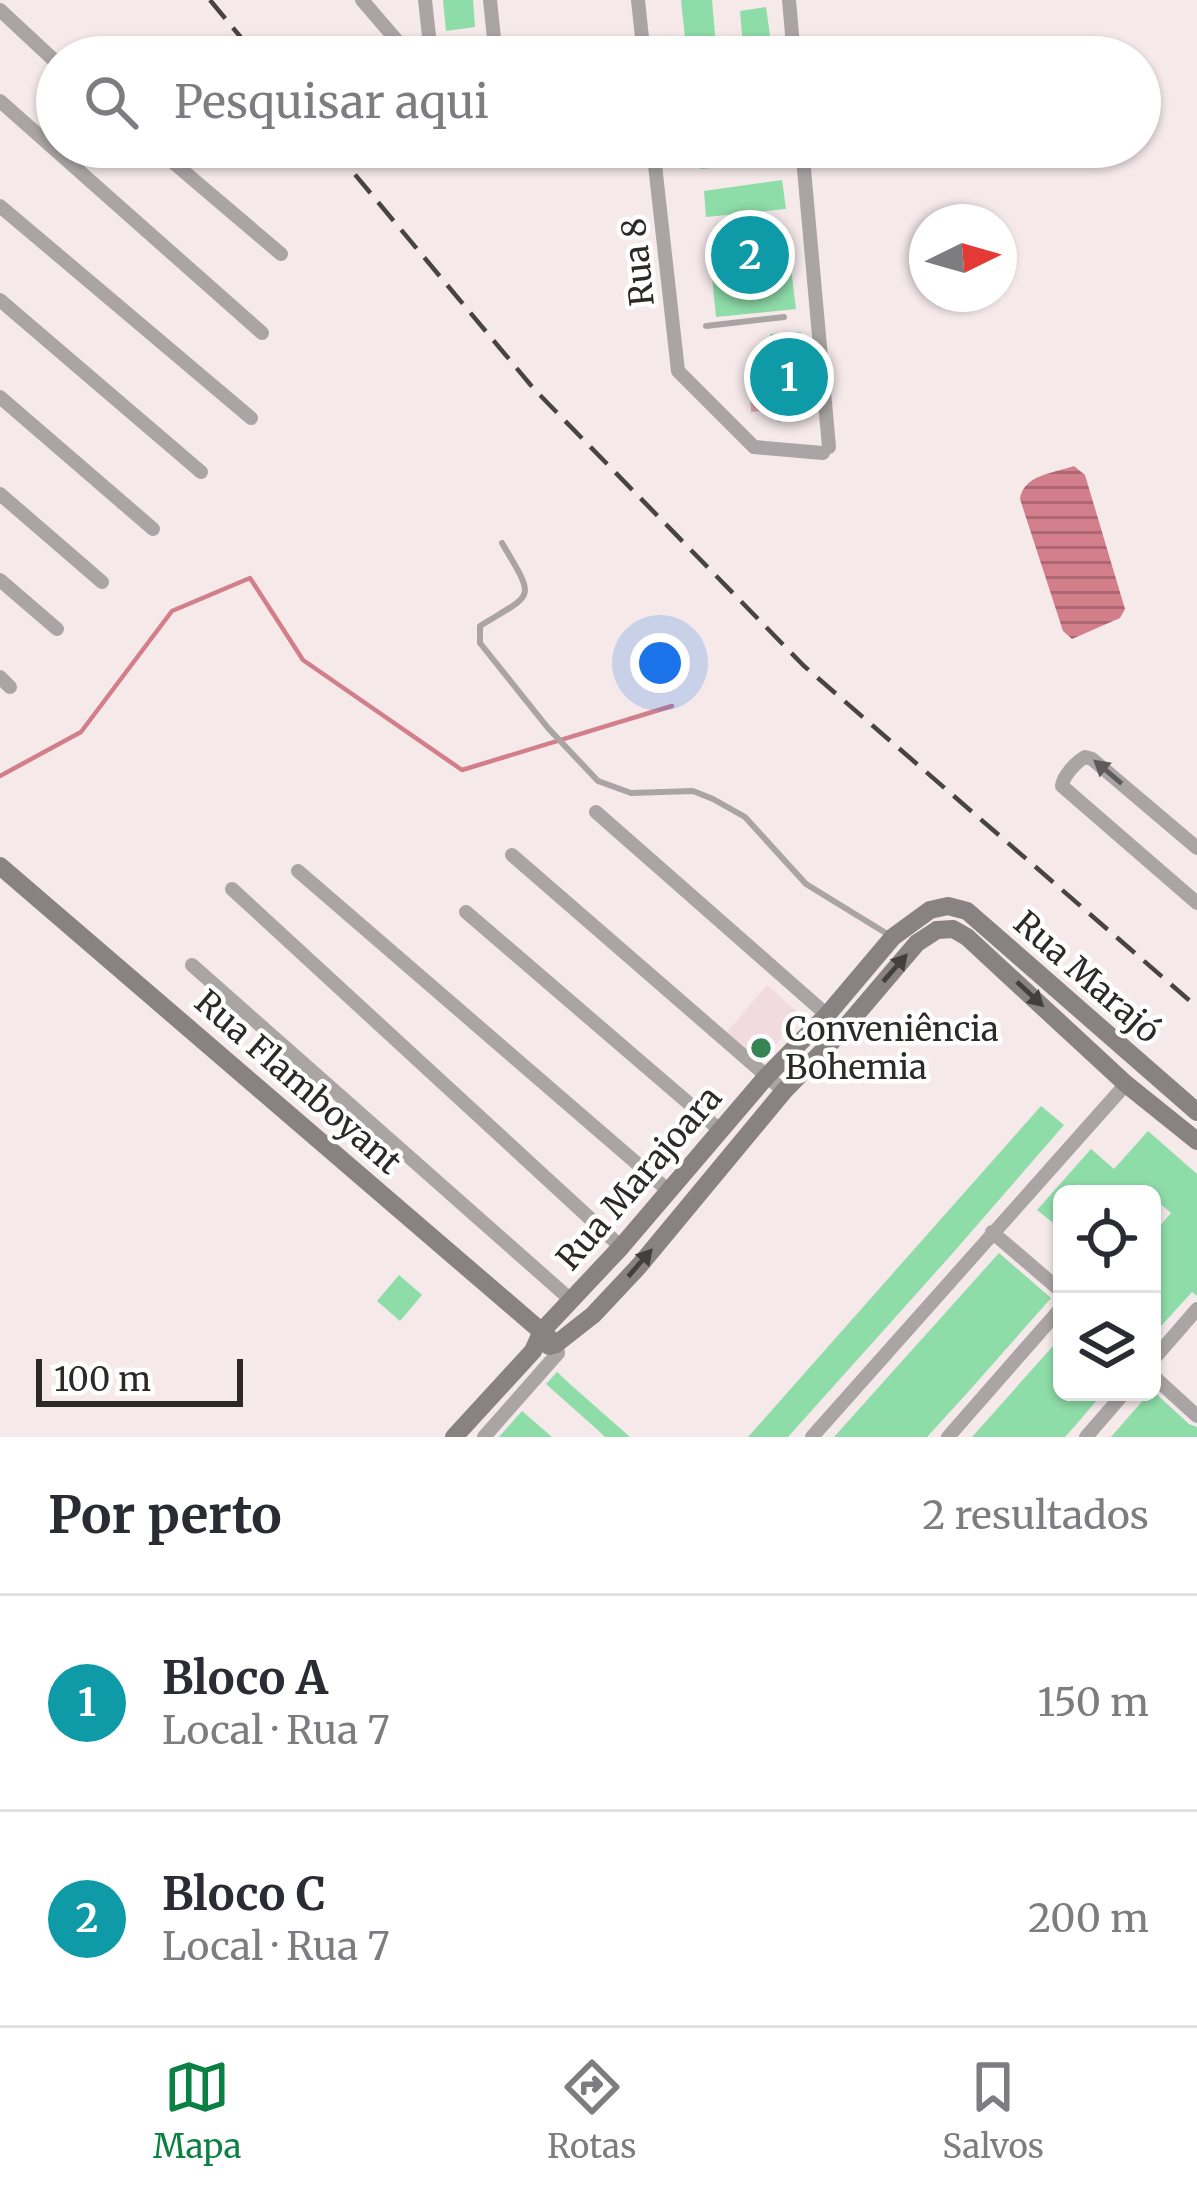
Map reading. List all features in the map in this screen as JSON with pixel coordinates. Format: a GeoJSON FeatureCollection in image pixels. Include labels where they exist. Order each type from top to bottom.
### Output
{"type":"FeatureCollection","features":[{"type":"Feature","properties":{"kind":"street"},"geometry":{"type":"LineString","coordinates":[[362,0],[393,36]]}},
{"type":"Feature","properties":{"kind":"street"},"geometry":{"type":"LineString","coordinates":[[425,0],[429,36]]}},
{"type":"Feature","properties":{"kind":"street"},"geometry":{"type":"LineString","coordinates":[[490,0],[494,36]]}},
{"type":"Feature","properties":{"kind":"street"},"geometry":{"type":"LineString","coordinates":[[638,0],[642,36]]}},
{"type":"Feature","properties":{"kind":"street"},"geometry":{"type":"LineString","coordinates":[[789,0],[792,36]]}},
{"type":"Feature","properties":{"kind":"street"},"geometry":{"type":"LineString","coordinates":[[0,10],[36,43]]}},
{"type":"Feature","properties":{"kind":"street"},"geometry":{"type":"LineString","coordinates":[[0,101],[36,133]]}},
{"type":"Feature","properties":{"kind":"street"},"geometry":{"type":"LineString","coordinates":[[76,168],[262,333]]}},
{"type":"Feature","properties":{"kind":"street"},"geometry":{"type":"LineString","coordinates":[[180,168],[281,254]]}},
{"type":"Feature","properties":{"kind":"street","name":"Rua 8"},"geometry":{"type":"LineString","coordinates":[[655,168],[678,371],[754,447],[826,450],[804,168]]}},
{"type":"Feature","properties":{"kind":"street"},"geometry":{"type":"LineString","coordinates":[[0,206],[251,418]]}},
{"type":"Feature","properties":{"kind":"street"},"geometry":{"type":"LineString","coordinates":[[0,300],[202,472]]}},
{"type":"Feature","properties":{"kind":"street"},"geometry":{"type":"LineString","coordinates":[[0,397],[153,529]]}},
{"type":"Feature","properties":{"kind":"street"},"geometry":{"type":"LineString","coordinates":[[0,494],[102,582]]}},
{"type":"Feature","properties":{"kind":"street"},"geometry":{"type":"LineString","coordinates":[[0,580],[57,629]]}},
{"type":"Feature","properties":{"kind":"street"},"geometry":{"type":"LineString","coordinates":[[1197,848],[1092,759],[1080,760],[1063,781],[1062,786],[1197,903]]}},
{"type":"Feature","properties":{"kind":"street"},"geometry":{"type":"LineString","coordinates":[[596,812],[827,1015]]}},
{"type":"Feature","properties":{"kind":"street"},"geometry":{"type":"LineString","coordinates":[[512,855],[784,1091]]}},
{"type":"Feature","properties":{"kind":"street","name":"Rua Flamboyant"},"geometry":{"type":"LineString","coordinates":[[0,866],[549,1337]]}},
{"type":"Feature","properties":{"kind":"street"},"geometry":{"type":"LineString","coordinates":[[298,872],[670,1192]]}},
{"type":"Feature","properties":{"kind":"street"},"geometry":{"type":"LineString","coordinates":[[232,889],[621,1247]]}},
{"type":"Feature","properties":{"kind":"street"},"geometry":{"type":"LineString","coordinates":[[929,910],[937,930]]}},
{"type":"Feature","properties":{"kind":"street","name":"Rua Marajoara"},"geometry":{"type":"LineString","coordinates":[[549,1337],[571,1300],[766,1077],[893,937],[929,910]]}},
{"type":"Feature","properties":{"kind":"street","name":"Rua Marajó"},"geometry":{"type":"LineString","coordinates":[[929,910],[968,911],[1196,1111]]}},
{"type":"Feature","properties":{"kind":"street"},"geometry":{"type":"LineString","coordinates":[[466,912],[721,1131]]}},
{"type":"Feature","properties":{"kind":"street","name":"Rua Marajó"},"geometry":{"type":"LineString","coordinates":[[937,930],[952,929],[967,937],[1126,1084],[1197,1141]]}},
{"type":"Feature","properties":{"kind":"street","name":"Rua Marajoara"},"geometry":{"type":"LineString","coordinates":[[549,1337],[593,1315],[916,943],[937,930]]}},
{"type":"Feature","properties":{"kind":"street"},"geometry":{"type":"LineString","coordinates":[[192,965],[571,1300]]}},
{"type":"Feature","properties":{"kind":"street"},"geometry":{"type":"LineString","coordinates":[[812,1437],[1126,1084]]}},
{"type":"Feature","properties":{"kind":"street"},"geometry":{"type":"LineString","coordinates":[[1179,1126],[1196,1111]]}},
{"type":"Feature","properties":{"kind":"street"},"geometry":{"type":"LineString","coordinates":[[992,1232],[1053,1284]]}},
{"type":"Feature","properties":{"kind":"street"},"geometry":{"type":"LineString","coordinates":[[1161,1351],[1197,1309]]}},
{"type":"Feature","properties":{"kind":"street"},"geometry":{"type":"LineString","coordinates":[[949,1437],[1053,1317]]}},
{"type":"Feature","properties":{"kind":"street"},"geometry":{"type":"LineString","coordinates":[[454,1437],[549,1337],[558,1353],[484,1437]]}},
{"type":"Feature","properties":{"kind":"street"},"geometry":{"type":"LineString","coordinates":[[1161,1383],[1197,1416]]}},
{"type":"Feature","properties":{"kind":"street"},"geometry":{"type":"LineString","coordinates":[[1086,1437],[1117,1401]]}},
{"type":"Feature","properties":{"kind":"lane"},"geometry":{"type":"LineString","coordinates":[[706,326],[784,317]]}},
{"type":"Feature","properties":{"kind":"lane"},"geometry":{"type":"LineString","coordinates":[[502,543],[526,590],[523,599],[479,626],[480,643],[598,781],[631,793],[693,791],[712,799],[745,817],[806,884],[893,937]]}},
{"type":"Feature","properties":{"kind":"shaded area"},"geometry":{"type":"Polygon","coordinates":[[[767,363],[770,410],[751,412],[749,365],[767,363]]]}},
{"type":"Feature","properties":{"kind":"shaded area"},"geometry":{"type":"Polygon","coordinates":[[[1074,466],[1085,475],[1125,609],[1120,618],[1072,639],[1063,631],[1020,499],[1033,480],[1074,466]]]}},
{"type":"Feature","properties":{"kind":"shaded area"},"geometry":{"type":"Polygon","coordinates":[[[767,985],[801,1015],[759,1064],[727,1032],[767,985]]]}},
{"type":"Feature","properties":{"kind":"building"},"geometry":{"type":"Polygon","coordinates":[[[443,0],[473,0],[475,27],[446,31],[443,0]]]}},
{"type":"Feature","properties":{"kind":"building"},"geometry":{"type":"Polygon","coordinates":[[[681,0],[712,0],[715,36],[685,36],[681,0]]]}},
{"type":"Feature","properties":{"kind":"building"},"geometry":{"type":"Polygon","coordinates":[[[766,7],[770,36],[742,36],[740,11],[766,7]]]}},
{"type":"Feature","properties":{"kind":"building"},"geometry":{"type":"Polygon","coordinates":[[[782,180],[786,209],[706,217],[704,191],[782,180]]]}},
{"type":"Feature","properties":{"kind":"building"},"geometry":{"type":"Polygon","coordinates":[[[787,236],[796,309],[716,317],[709,246],[787,236]]]}},
{"type":"Feature","properties":{"kind":"building"},"geometry":{"type":"Polygon","coordinates":[[[801,332],[808,419],[777,422],[770,334],[801,332]]]}},
{"type":"Feature","properties":{"kind":"building"},"geometry":{"type":"Polygon","coordinates":[[[1041,1106],[1064,1125],[952,1254],[788,1437],[748,1437],[1041,1106]]]}},
{"type":"Feature","properties":{"kind":"building"},"geometry":{"type":"Polygon","coordinates":[[[1148,1131],[1197,1174],[1197,1296],[1192,1292],[1161,1326],[1161,1225],[1171,1213],[1161,1204],[1161,1185],[1059,1185],[1091,1149],[1114,1169],[1148,1131]]]}},
{"type":"Feature","properties":{"kind":"building"},"geometry":{"type":"Polygon","coordinates":[[[1053,1192],[1053,1223],[1037,1210],[1053,1192]]]}},
{"type":"Feature","properties":{"kind":"building"},"geometry":{"type":"Polygon","coordinates":[[[999,1253],[1051,1298],[969,1391],[927,1437],[834,1437],[999,1253]]]}},
{"type":"Feature","properties":{"kind":"building"},"geometry":{"type":"Polygon","coordinates":[[[399,1275],[422,1295],[400,1321],[377,1301],[399,1275]]]}},
{"type":"Feature","properties":{"kind":"building"},"geometry":{"type":"Polygon","coordinates":[[[1053,1346],[1053,1401],[1096,1401],[1065,1437],[972,1437],[1053,1346]]]}},
{"type":"Feature","properties":{"kind":"building"},"geometry":{"type":"Polygon","coordinates":[[[557,1372],[630,1437],[605,1437],[546,1384],[557,1372]]]}},
{"type":"Feature","properties":{"kind":"building"},"geometry":{"type":"Polygon","coordinates":[[[1161,1398],[1197,1427],[1197,1437],[1111,1437],[1142,1401],[1161,1398]]]}},
{"type":"Feature","properties":{"kind":"building"},"geometry":{"type":"Polygon","coordinates":[[[522,1411],[552,1437],[499,1437],[522,1411]]]}},
{"type":"Feature","properties":{"kind":"waterway"},"geometry":{"type":"LineString","coordinates":[[0,776],[81,732],[172,611],[250,578],[303,660],[462,770],[672,706]]}},
{"type":"Feature","properties":{"kind":"railway"},"geometry":{"type":"LineString","coordinates":[[210,0],[240,36]]}},
{"type":"Feature","properties":{"kind":"railway"},"geometry":{"type":"LineString","coordinates":[[350,168],[534,389],[804,666],[1197,1007]]}},
{"type":"Feature","properties":{"kind":"place","name":"Bloco C"},"geometry":{"type":"Point","coordinates":[750,255]}},
{"type":"Feature","properties":{"kind":"place","name":"Bloco A"},"geometry":{"type":"Point","coordinates":[789,377]}},
{"type":"Feature","properties":{"kind":"place","name":"Conveniência Bohemia"},"geometry":{"type":"Point","coordinates":[761,1048]}}]}
